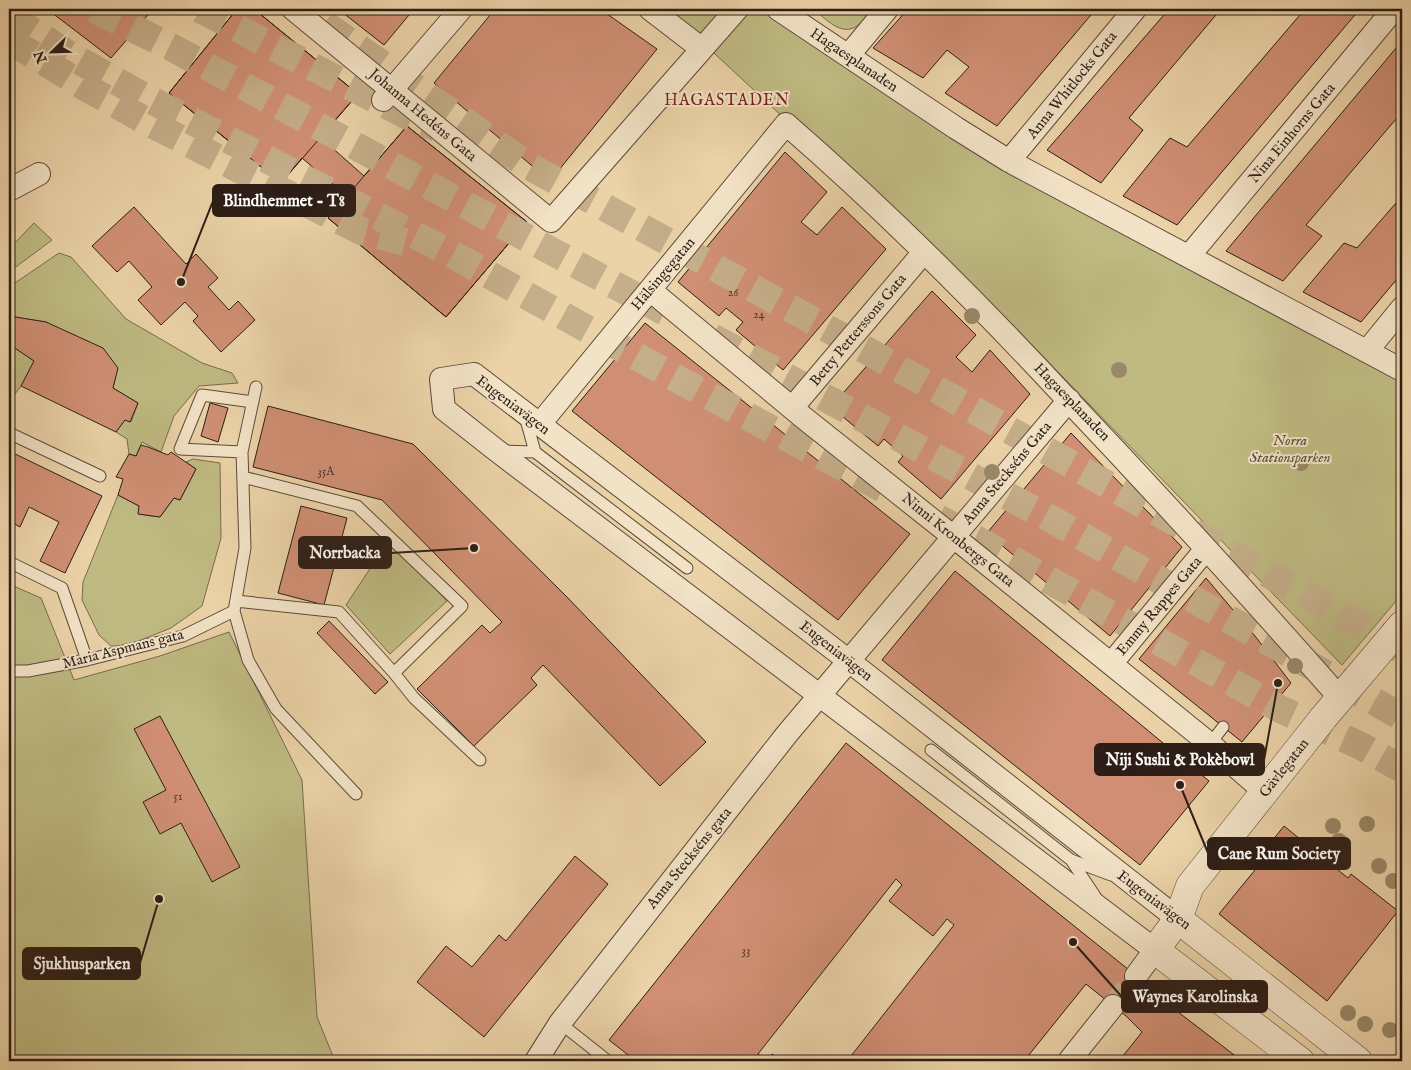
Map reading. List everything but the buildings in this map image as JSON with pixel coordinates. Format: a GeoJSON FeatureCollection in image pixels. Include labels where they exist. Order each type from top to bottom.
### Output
{"type":"FeatureCollection","features":[{"type":"Feature","properties":{"kind":"street","name":"Johanna Hedéns Gata"},"geometry":{"type":"LineString","coordinates":[[294,9],[388,95],[551,221],[702,49]]}},
{"type":"Feature","properties":{"kind":"street"},"geometry":{"type":"LineString","coordinates":[[388,95],[461,9]]}},
{"type":"Feature","properties":{"kind":"street"},"geometry":{"type":"LineString","coordinates":[[650,9],[702,49],[737,9]]}},
{"type":"Feature","properties":{"kind":"street","name":"Hagaesplanaden"},"geometry":{"type":"LineString","coordinates":[[778,9],[956,128],[1009,161],[1196,248],[1402,370]]}},
{"type":"Feature","properties":{"kind":"street"},"geometry":{"type":"LineString","coordinates":[[848,56],[887,9]]}},
{"type":"Feature","properties":{"kind":"street","name":"Anna Whitlocks Gata"},"geometry":{"type":"LineString","coordinates":[[1009,161],[1135,9]]}},
{"type":"Feature","properties":{"kind":"street","name":"Nina Einhorns Gata"},"geometry":{"type":"LineString","coordinates":[[1196,248],[1394,9]]}},
{"type":"Feature","properties":{"kind":"street","name":"Hagaesplanaden"},"geometry":{"type":"LineString","coordinates":[[786,124],[846,177],[1014,341],[1113,446],[1340,698]]}},
{"type":"Feature","properties":{"kind":"street","name":"Hälsingegatan"},"geometry":{"type":"LineString","coordinates":[[532,419],[650,290],[786,124]]}},
{"type":"Feature","properties":{"kind":"street"},"geometry":{"type":"LineString","coordinates":[[9,190],[39,174]]}},
{"type":"Feature","properties":{"kind":"street","name":"Betty Petterssons Gata"},"geometry":{"type":"LineString","coordinates":[[792,408],[924,252]]}},
{"type":"Feature","properties":{"kind":"street","name":"Ninni Kronbergs Gata"},"geometry":{"type":"LineString","coordinates":[[650,290],[792,408],[1111,664],[1217,735],[1265,792]]}},
{"type":"Feature","properties":{"kind":"street"},"geometry":{"type":"LineString","coordinates":[[1367,351],[1402,308]]}},
{"type":"Feature","properties":{"kind":"street","name":"Eugeniavägen"},"geometry":{"type":"LineString","coordinates":[[1300,1061],[444,409],[441,379],[474,374],[849,661],[1358,1061]]}},
{"type":"Feature","properties":{"kind":"street","name":"Anna Steckséns Gata"},"geometry":{"type":"LineString","coordinates":[[849,661],[1069,400]]}},
{"type":"Feature","properties":{"kind":"street","name":"Emmy Rappes Gata"},"geometry":{"type":"LineString","coordinates":[[1111,664],[1206,549]]}},
{"type":"Feature","properties":{"kind":"street","name":"Gävlegatan"},"geometry":{"type":"LineString","coordinates":[[1155,950],[1178,919],[1190,886],[1340,698],[1402,625]]}},
{"type":"Feature","properties":{"kind":"street","name":"Anna Steckséns gata"},"geometry":{"type":"LineString","coordinates":[[536,1061],[560,1022],[787,734],[849,661]]}},
{"type":"Feature","properties":{"kind":"street"},"geometry":{"type":"LineString","coordinates":[[1136,976],[1155,950]]}},
{"type":"Feature","properties":{"kind":"street"},"geometry":{"type":"LineString","coordinates":[[1069,1061],[1113,1006]]}},
{"type":"Feature","properties":{"kind":"lane"},"geometry":{"type":"LineString","coordinates":[[256,387],[242,452],[245,548],[235,606],[248,660],[276,709],[356,794]]}},
{"type":"Feature","properties":{"kind":"lane"},"geometry":{"type":"LineString","coordinates":[[242,452],[180,449],[202,395],[253,402]]}},
{"type":"Feature","properties":{"kind":"lane"},"geometry":{"type":"LineString","coordinates":[[532,419],[535,452]]}},
{"type":"Feature","properties":{"kind":"lane"},"geometry":{"type":"LineString","coordinates":[[9,433],[100,476]]}},
{"type":"Feature","properties":{"kind":"lane"},"geometry":{"type":"LineString","coordinates":[[496,450],[535,452],[687,568]]}},
{"type":"Feature","properties":{"kind":"lane"},"geometry":{"type":"LineString","coordinates":[[243,477],[357,506],[462,606],[394,673]]}},
{"type":"Feature","properties":{"kind":"lane"},"geometry":{"type":"LineString","coordinates":[[9,562],[62,588],[87,660]]}},
{"type":"Feature","properties":{"kind":"lane"},"geometry":{"type":"LineString","coordinates":[[235,606],[339,612],[414,698],[480,760]]}},
{"type":"Feature","properties":{"kind":"lane","name":"Maria Aspmans gata"},"geometry":{"type":"LineString","coordinates":[[9,671],[28,671],[87,660],[183,636],[235,606]]}},
{"type":"Feature","properties":{"kind":"lane"},"geometry":{"type":"LineString","coordinates":[[931,750],[1071,860],[1131,882]]}},
{"type":"Feature","properties":{"kind":"lane"},"geometry":{"type":"LineString","coordinates":[[1071,860],[1104,911]]}},
{"type":"Feature","properties":{"kind":"lane"},"geometry":{"type":"LineString","coordinates":[[560,1022],[608,1061]]}},
{"type":"Feature","properties":{"kind":"green space","name":"Norra Stationsparken"},"geometry":{"type":"Polygon","coordinates":[[[662,9],[774,9],[1402,382],[1402,594],[1342,665],[993,305],[800,133],[700,40],[662,9]]]}},
{"type":"Feature","properties":{"kind":"green space"},"geometry":{"type":"Polygon","coordinates":[[[813,9],[873,9],[857,26],[845,29],[834,25],[813,9]]]}},
{"type":"Feature","properties":{"kind":"green space"},"geometry":{"type":"Polygon","coordinates":[[[34,223],[52,240],[9,272],[9,249],[34,223]]]}},
{"type":"Feature","properties":{"kind":"green space"},"geometry":{"type":"Polygon","coordinates":[[[59,253],[71,257],[126,319],[202,363],[232,373],[238,383],[199,386],[174,416],[161,452],[142,442],[136,456],[129,454],[127,439],[116,432],[125,420],[131,422],[138,403],[113,388],[117,368],[46,322],[9,316],[9,287],[59,253]]]}},
{"type":"Feature","properties":{"kind":"green space"},"geometry":{"type":"Polygon","coordinates":[[[9,344],[34,361],[21,386],[9,402],[9,344]]]}},
{"type":"Feature","properties":{"kind":"green space"},"geometry":{"type":"Polygon","coordinates":[[[193,459],[220,463],[221,538],[202,606],[171,628],[126,646],[111,646],[99,635],[82,600],[83,582],[118,495],[139,506],[139,514],[160,517],[174,498],[180,500],[196,469],[186,462],[193,459]]]}},
{"type":"Feature","properties":{"kind":"green space"},"geometry":{"type":"Polygon","coordinates":[[[389,540],[447,601],[390,654],[346,605],[389,540]]]}},
{"type":"Feature","properties":{"kind":"green space"},"geometry":{"type":"Polygon","coordinates":[[[9,584],[41,598],[74,680],[160,656],[229,632],[302,780],[317,1017],[335,1061],[9,1061],[9,584]]]}},
{"type":"Feature","properties":{"kind":"tunnel"},"geometry":{"type":"LineString","coordinates":[[94,9],[171,47],[665,312]]}},
{"type":"Feature","properties":{"kind":"tunnel"},"geometry":{"type":"LineString","coordinates":[[200,9],[406,115],[437,128]]}},
{"type":"Feature","properties":{"kind":"tunnel"},"geometry":{"type":"LineString","coordinates":[[9,16],[71,56],[143,96],[448,252],[672,376],[891,493]]}},
{"type":"Feature","properties":{"kind":"tunnel"},"geometry":{"type":"LineString","coordinates":[[324,24],[527,165],[819,324],[1402,650]]}},
{"type":"Feature","properties":{"kind":"tunnel"},"geometry":{"type":"LineString","coordinates":[[9,40],[87,88],[235,167],[361,231],[405,242]]}},
{"type":"Feature","properties":{"kind":"tunnel"},"geometry":{"type":"LineString","coordinates":[[712,337],[1069,529],[1402,717]]}},
{"type":"Feature","properties":{"kind":"tunnel"},"geometry":{"type":"LineString","coordinates":[[938,518],[1280,709],[1361,746],[1402,769]]}},
{"type":"Feature","properties":{"kind":"tunnel"},"geometry":{"type":"LineString","coordinates":[[1113,1006],[1136,976]]}},
{"type":"Feature","properties":{"kind":"place","name":"Blindhemmet - T8"},"geometry":{"type":"Point","coordinates":[181,282]}},
{"type":"Feature","properties":{"kind":"place","name":"Norrbacka"},"geometry":{"type":"Point","coordinates":[474,548]}},
{"type":"Feature","properties":{"kind":"place","name":"Niji Sushi & Pokèbowl"},"geometry":{"type":"Point","coordinates":[1278,683]}},
{"type":"Feature","properties":{"kind":"place","name":"Cane Rum Society"},"geometry":{"type":"Point","coordinates":[1180,785]}},
{"type":"Feature","properties":{"kind":"place","name":"Sjukhusparken"},"geometry":{"type":"Point","coordinates":[159,899]}},
{"type":"Feature","properties":{"kind":"place","name":"Waynes Karolinska"},"geometry":{"type":"Point","coordinates":[1073,942]}},
{"type":"Feature","properties":{"kind":"district","name":"HAGASTADEN"},"geometry":{"type":"Point","coordinates":[727,101]}}]}
